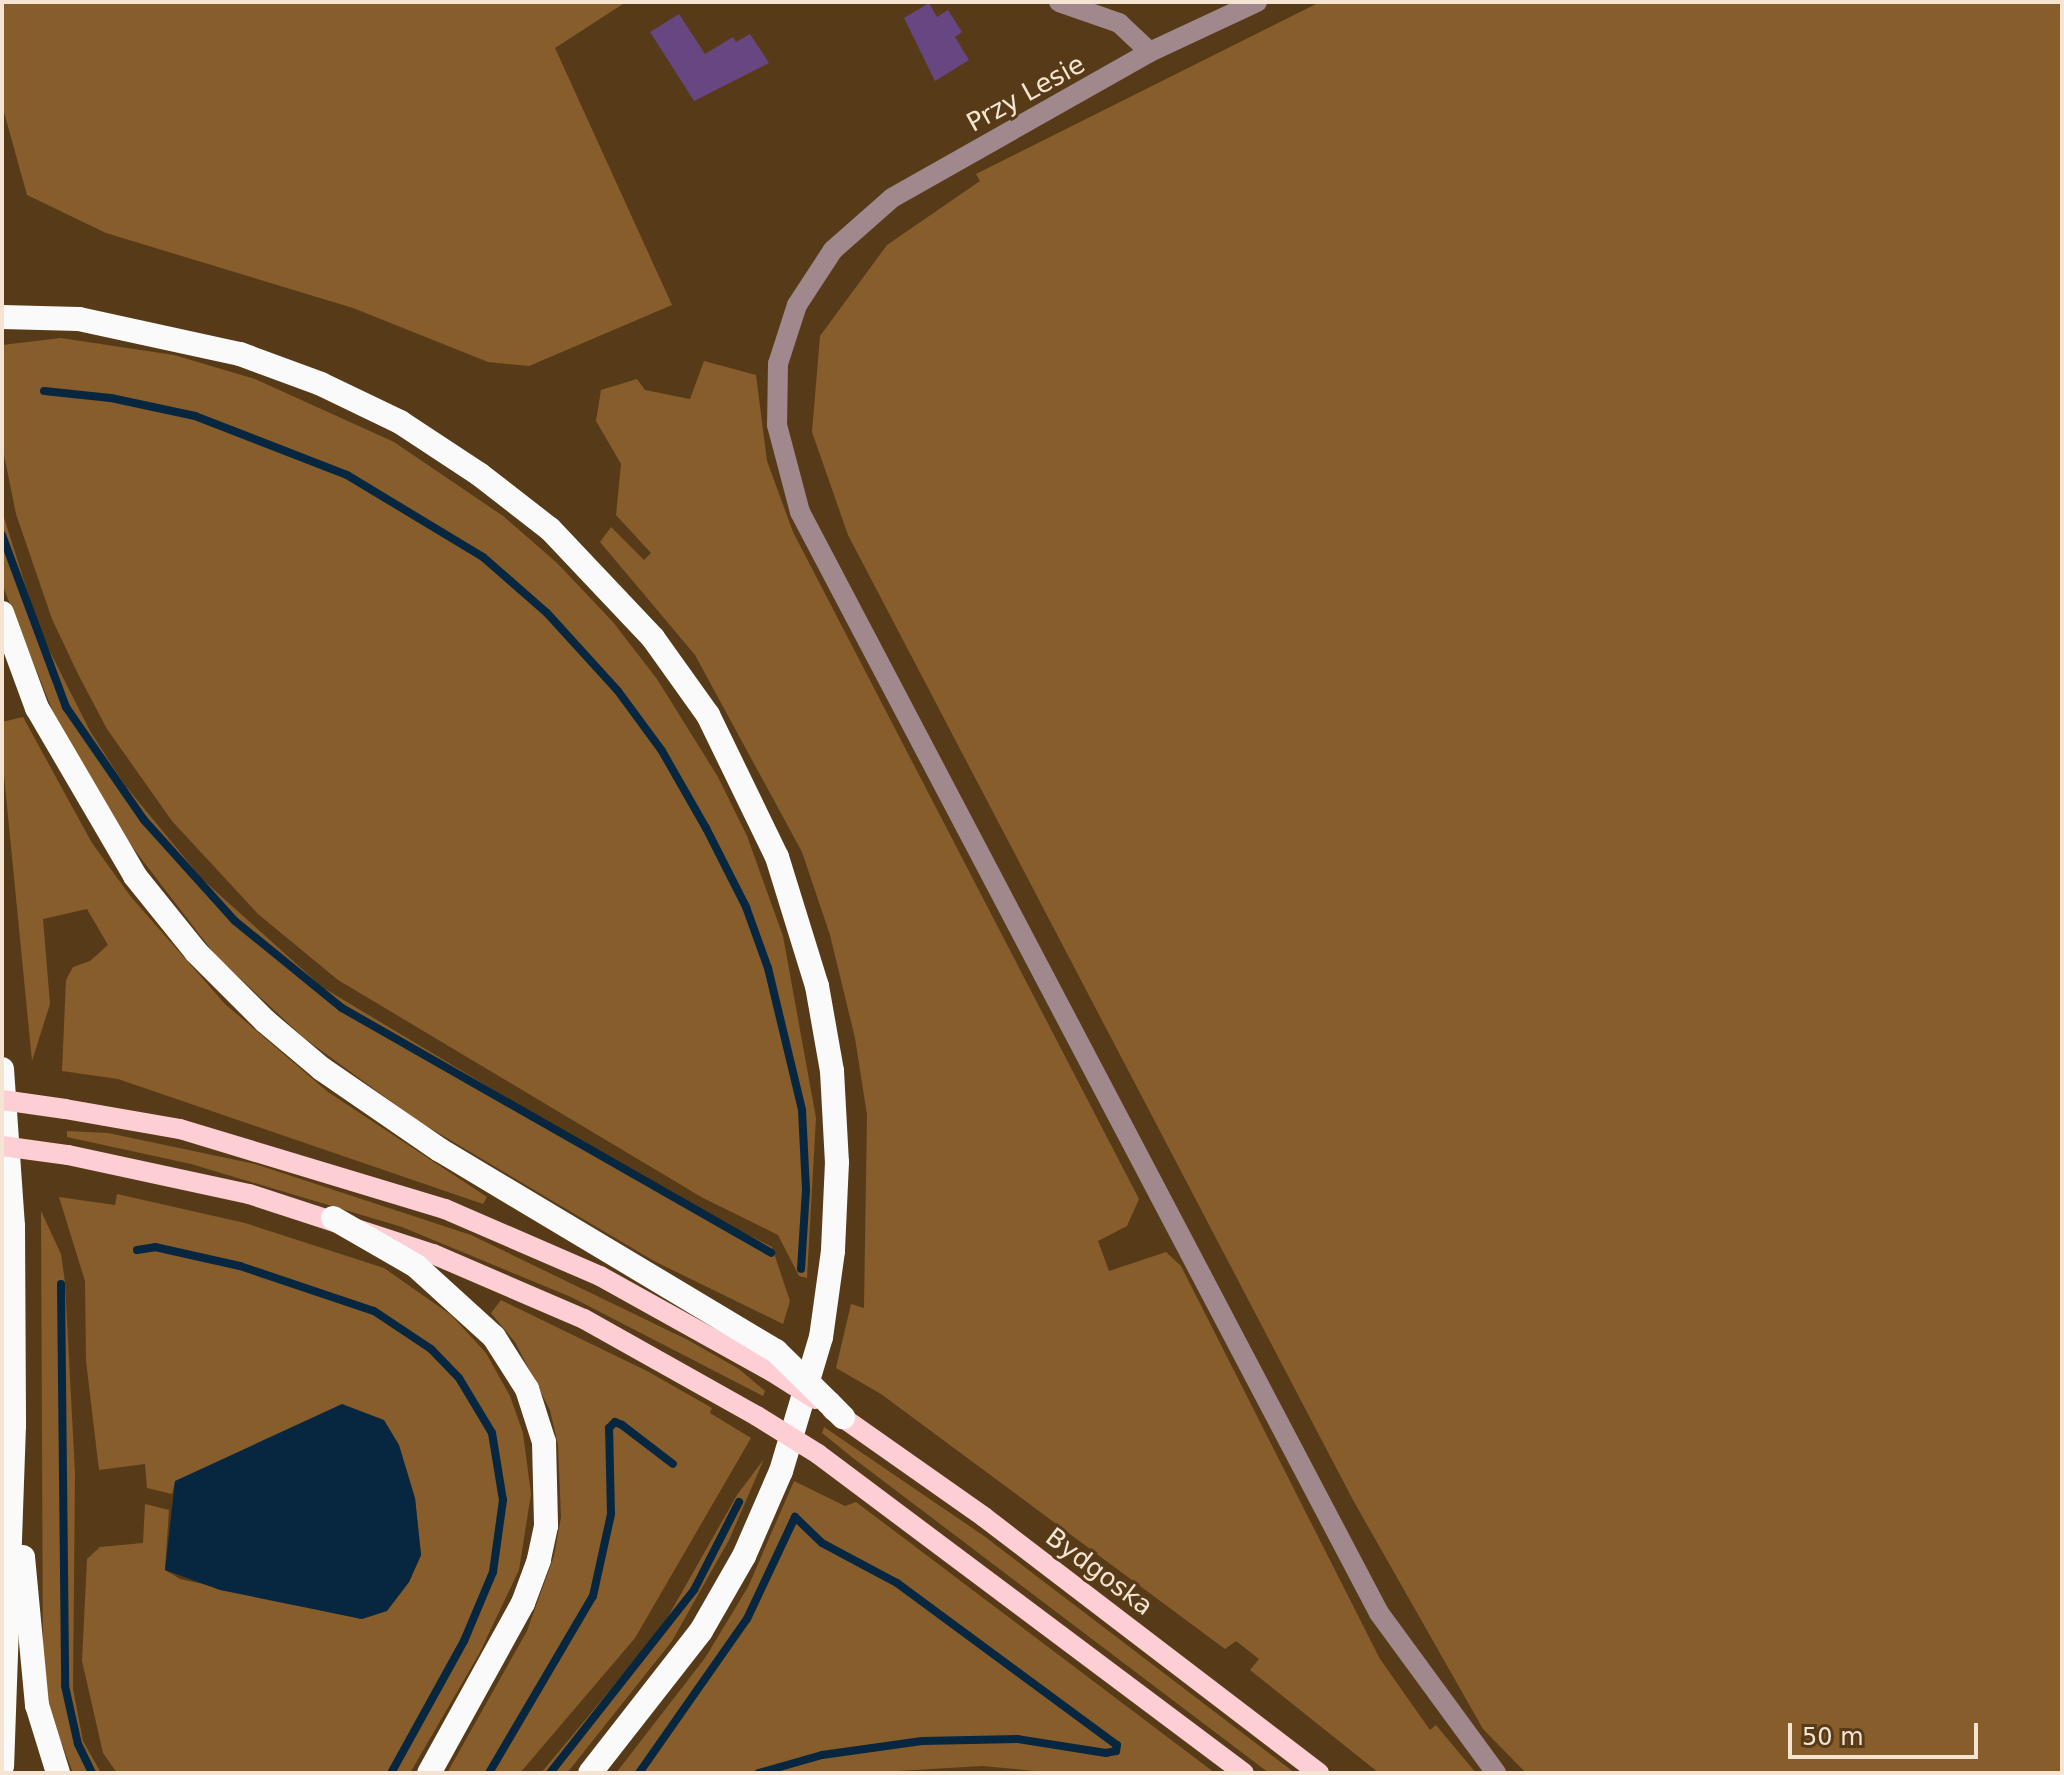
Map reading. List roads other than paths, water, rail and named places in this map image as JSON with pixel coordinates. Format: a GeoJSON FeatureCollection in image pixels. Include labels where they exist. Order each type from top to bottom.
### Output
{"type":"FeatureCollection","features":[{"type":"Feature","properties":{"kind":"highway"},"geometry":{"type":"LineString","coordinates":[[2,317],[31,316],[152,331],[240,354],[321,384],[400,422],[479,474],[550,529],[653,638],[708,715],[777,857],[817,986],[832,1071],[837,1162],[833,1251],[821,1337],[781,1471],[744,1556],[701,1631],[590,1773]]}},
{"type":"Feature","properties":{"kind":"highway"},"geometry":{"type":"LineString","coordinates":[[2,613],[61,755],[135,876],[196,952],[265,1021],[322,1069],[440,1150],[773,1361],[833,1409]]}},
{"type":"Feature","properties":{"kind":"highway"},"geometry":{"type":"LineString","coordinates":[[2,1069],[13,1226],[14,1488],[2,1766]]}},
{"type":"Feature","properties":{"kind":"highway"},"geometry":{"type":"LineString","coordinates":[[333,1218],[416,1266],[494,1337],[527,1389],[544,1442],[547,1511],[539,1560],[523,1603],[429,1773]]}},
{"type":"Feature","properties":{"kind":"highway"},"geometry":{"type":"LineString","coordinates":[[14,1488],[37,1705],[58,1773]]}},
{"type":"Feature","properties":{"kind":"main road"},"geometry":{"type":"LineString","coordinates":[[2,1100],[180,1129],[431,1204],[600,1276],[773,1361]]}},
{"type":"Feature","properties":{"kind":"main road"},"geometry":{"type":"LineString","coordinates":[[2,1146],[68,1155],[175,1176],[333,1218],[532,1294],[643,1348],[818,1454],[1244,1773]]}},
{"type":"Feature","properties":{"kind":"main road","name":"Bydgoska"},"geometry":{"type":"LineString","coordinates":[[833,1409],[984,1517],[1319,1773]]}},
{"type":"Feature","properties":{"kind":"street"},"geometry":{"type":"LineString","coordinates":[[1059,2],[1119,23],[1150,52]]}},
{"type":"Feature","properties":{"kind":"street","name":"Przy Lesie"},"geometry":{"type":"LineString","coordinates":[[1257,2],[1150,52],[892,198],[833,250],[797,305],[778,364],[777,425],[800,512],[1379,1613],[1496,1773]]}},
{"type":"Feature","properties":{"kind":"water"},"geometry":{"type":"Polygon","coordinates":[[[342,1404],[384,1420],[399,1445],[415,1498],[421,1555],[409,1582],[387,1611],[362,1619],[220,1590],[165,1570],[175,1481],[342,1404]]]}},
{"type":"Feature","properties":{"kind":"waterway"},"geometry":{"type":"LineString","coordinates":[[44,391],[111,398],[195,416],[347,475],[483,557],[547,613],[618,691],[662,751],[706,828],[746,907],[768,968],[802,1110],[806,1190],[801,1269]]}},
{"type":"Feature","properties":{"kind":"waterway"},"geometry":{"type":"LineString","coordinates":[[2,535],[66,707],[144,820],[235,921],[342,1008],[771,1253]]}},
{"type":"Feature","properties":{"kind":"waterway"},"geometry":{"type":"LineString","coordinates":[[137,1250],[155,1247],[240,1266],[374,1311],[431,1349],[459,1378],[492,1433],[503,1500],[493,1572],[464,1641],[391,1773]]}},
{"type":"Feature","properties":{"kind":"waterway"},"geometry":{"type":"LineString","coordinates":[[61,1284],[65,1686],[78,1744],[92,1773]]}},
{"type":"Feature","properties":{"kind":"waterway"},"geometry":{"type":"LineString","coordinates":[[489,1773],[593,1596],[611,1514],[609,1428],[615,1422],[622,1425],[673,1464]]}},
{"type":"Feature","properties":{"kind":"waterway"},"geometry":{"type":"LineString","coordinates":[[550,1773],[694,1590],[739,1502]]}},
{"type":"Feature","properties":{"kind":"waterway"},"geometry":{"type":"LineString","coordinates":[[639,1773],[747,1619],[795,1517],[822,1543],[897,1583],[1117,1745],[1116,1751],[1106,1753],[1018,1739],[922,1741],[822,1755],[759,1773]]}}]}
